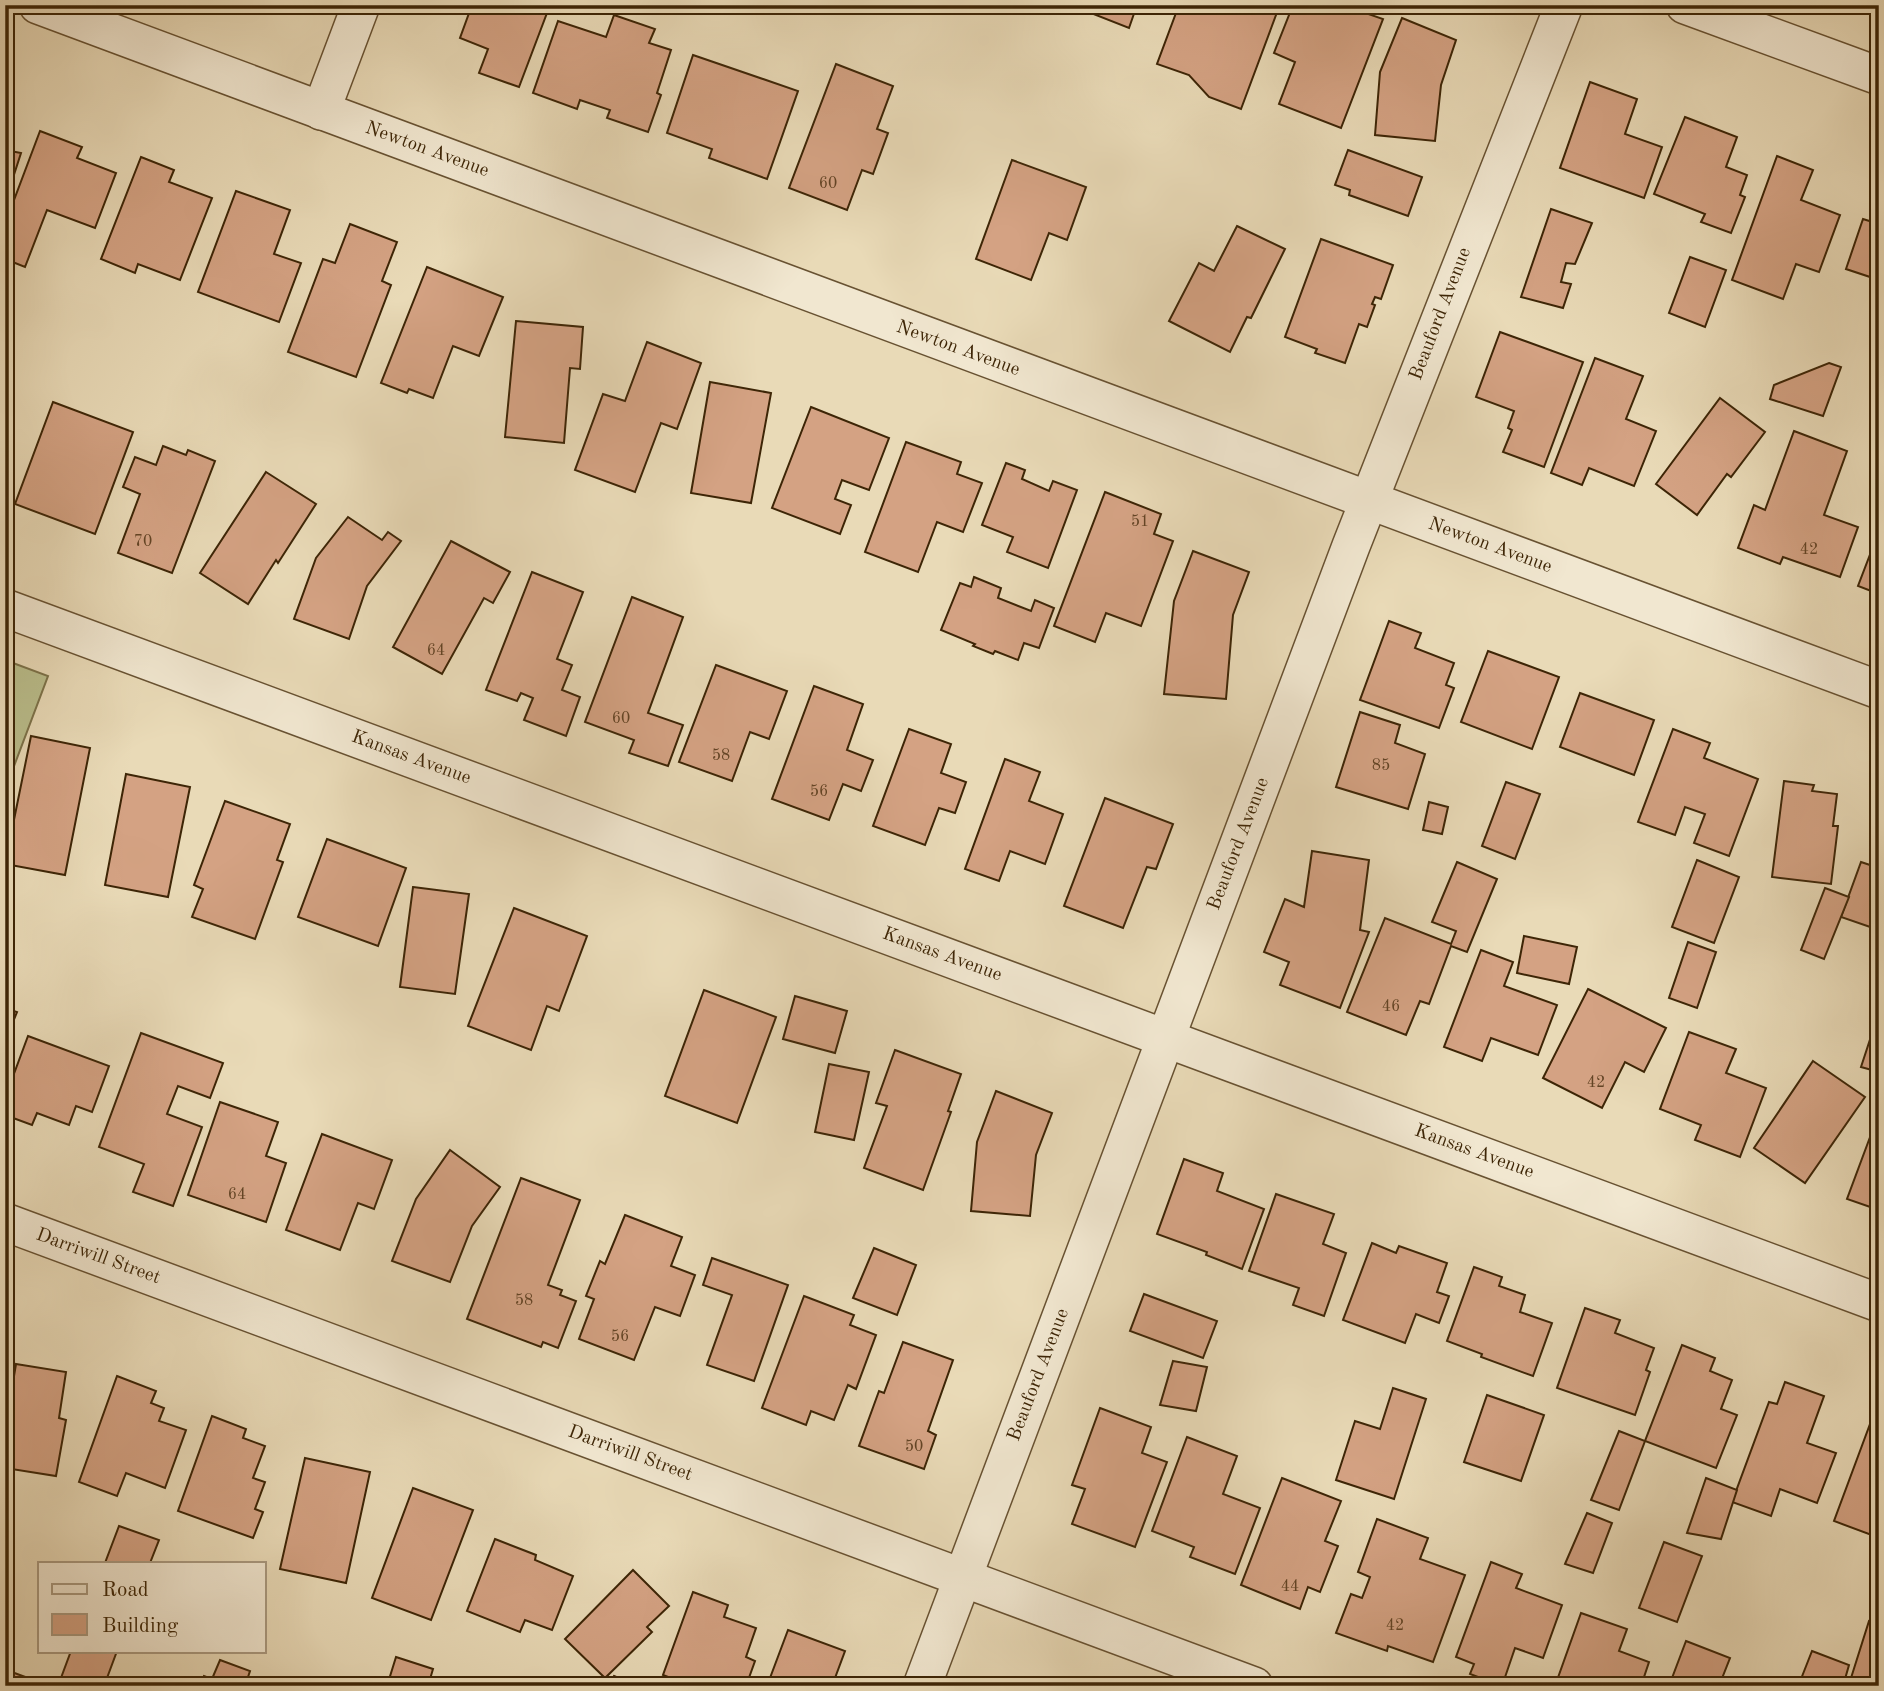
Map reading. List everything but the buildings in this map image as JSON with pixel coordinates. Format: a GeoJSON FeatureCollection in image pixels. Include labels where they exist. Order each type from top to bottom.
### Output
{"type":"FeatureCollection","features":[{"type":"Feature","properties":{"kind":"street","name":"Newton Avenue"},"geometry":{"type":"LineString","coordinates":[[38,5],[1879,690]]}},
{"type":"Feature","properties":{"kind":"street"},"geometry":{"type":"LineString","coordinates":[[321,111],[361,5]]}},
{"type":"Feature","properties":{"kind":"street","name":"Beauford Avenue"},"geometry":{"type":"LineString","coordinates":[[922,1686],[1368,501],[1564,5]]}},
{"type":"Feature","properties":{"kind":"street"},"geometry":{"type":"LineString","coordinates":[[1685,5],[1879,76]]}},
{"type":"Feature","properties":{"kind":"street","name":"Kansas Avenue"},"geometry":{"type":"LineString","coordinates":[[5,608],[1879,1303]]}},
{"type":"Feature","properties":{"kind":"street","name":"Darriwill Street"},"geometry":{"type":"LineString","coordinates":[[5,1222],[1254,1686]]}},
{"type":"Feature","properties":{"kind":"green space"},"geometry":{"type":"Polygon","coordinates":[[[5,660],[48,676],[5,790],[5,660]]]}}]}
